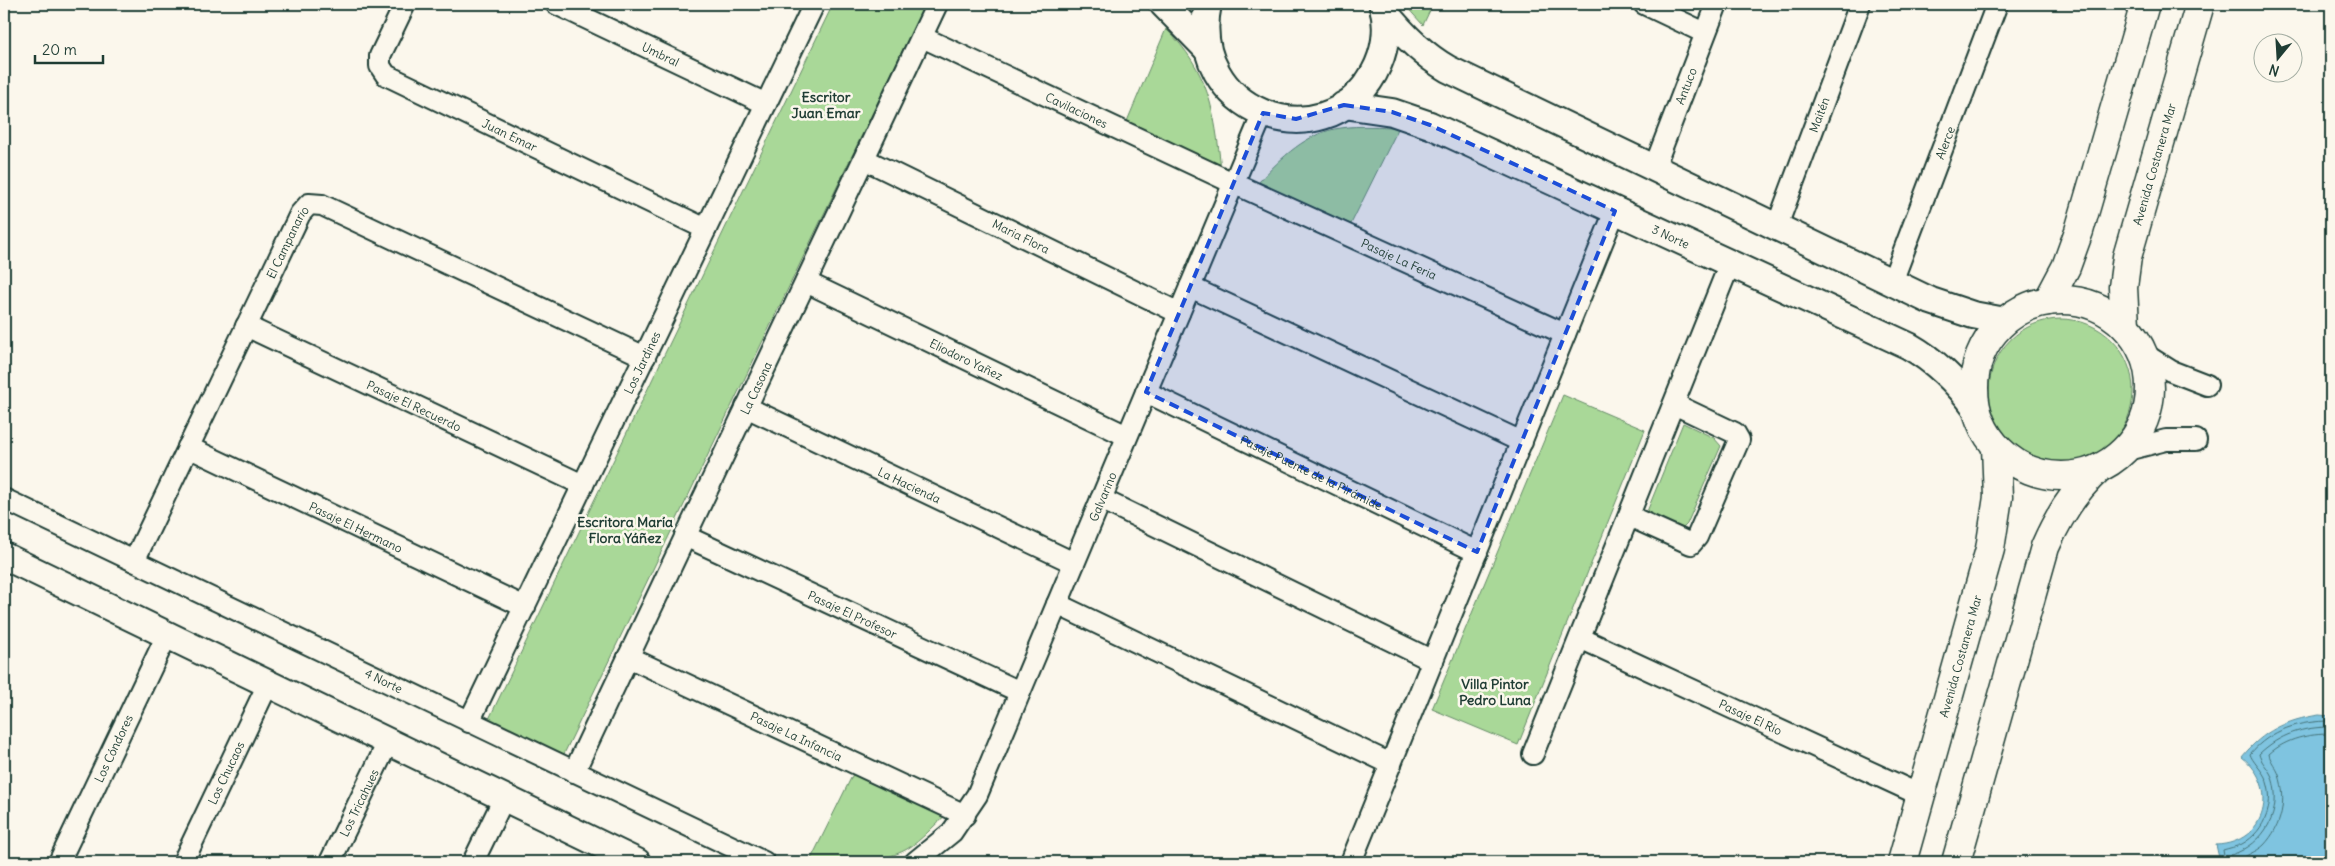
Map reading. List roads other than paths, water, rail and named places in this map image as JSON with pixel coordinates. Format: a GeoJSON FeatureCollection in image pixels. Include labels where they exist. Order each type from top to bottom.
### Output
{"type":"FeatureCollection","features":[{"type":"Feature","properties":{"kind":"main road"},"geometry":{"type":"LineString","coordinates":[[2048,301],[2066,267],[2079,232],[2145,4]]}},
{"type":"Feature","properties":{"kind":"main road","name":"Avenida Costanera Mar"},"geometry":{"type":"LineString","coordinates":[[2125,326],[2123,287],[2127,257],[2200,4]]}},
{"type":"Feature","properties":{"kind":"main road"},"geometry":{"type":"LineString","coordinates":[[2048,301],[2081,302],[2112,315],[2125,326],[2144,354],[2151,387],[2150,404],[2145,421],[2127,450],[2114,461],[2098,469],[2068,476],[2051,476],[2021,466],[1996,446],[1980,422],[1976,408],[1974,377],[1978,361],[1993,332],[2018,311],[2048,301]]}},
{"type":"Feature","properties":{"kind":"main road","name":"Avenida Costanera Mar"},"geometry":{"type":"LineString","coordinates":[[1902,862],[1991,542],[1998,497],[1996,446]]}},
{"type":"Feature","properties":{"kind":"main road"},"geometry":{"type":"LineString","coordinates":[[1956,862],[2045,546],[2065,508],[2078,490],[2098,469]]}},
{"type":"Feature","properties":{"kind":"street","name":"Juan Emar"},"geometry":{"type":"LineString","coordinates":[[405,4],[380,56],[380,66],[386,75],[706,229]]}},
{"type":"Feature","properties":{"kind":"street","name":"Umbral"},"geometry":{"type":"LineString","coordinates":[[556,4],[766,104]]}},
{"type":"Feature","properties":{"kind":"street","name":"Los Jardines"},"geometry":{"type":"LineString","coordinates":[[469,722],[814,4]]}},
{"type":"Feature","properties":{"kind":"street","name":"La Casona"},"geometry":{"type":"LineString","coordinates":[[574,772],[937,4]]}},
{"type":"Feature","properties":{"kind":"street"},"geometry":{"type":"LineString","coordinates":[[1163,4],[1206,48]]}},
{"type":"Feature","properties":{"kind":"street"},"geometry":{"type":"LineString","coordinates":[[1208,4],[1205,19],[1206,48],[1212,65],[1227,87],[1246,105],[1279,118],[1304,118],[1329,113],[1344,105],[1358,94],[1370,80],[1379,65],[1386,29],[1383,7]]}},
{"type":"Feature","properties":{"kind":"street"},"geometry":{"type":"LineString","coordinates":[[1644,4],[1705,33]]}},
{"type":"Feature","properties":{"kind":"street","name":"Antuco"},"geometry":{"type":"LineString","coordinates":[[1654,168],[1717,4]]}},
{"type":"Feature","properties":{"kind":"street","name":"Maitén"},"geometry":{"type":"LineString","coordinates":[[1777,226],[1860,4]]}},
{"type":"Feature","properties":{"kind":"street","name":"Alerce"},"geometry":{"type":"LineString","coordinates":[[1892,282],[1996,4]]}},
{"type":"Feature","properties":{"kind":"street"},"geometry":{"type":"LineString","coordinates":[[1383,7],[1407,38],[1420,51],[1448,69],[1892,282],[1946,306],[1973,315],[2005,321]]}},
{"type":"Feature","properties":{"kind":"street","name":"Cavilaciones"},"geometry":{"type":"LineString","coordinates":[[922,37],[1233,183]]}},
{"type":"Feature","properties":{"kind":"street","name":"3 Norte"},"geometry":{"type":"LineString","coordinates":[[1344,105],[1392,112],[1424,122],[1922,354],[1946,372],[1976,408]]}},
{"type":"Feature","properties":{"kind":"street","name":"Galvarino"},"geometry":{"type":"LineString","coordinates":[[915,862],[952,832],[977,795],[1263,113]]}},
{"type":"Feature","properties":{"kind":"street","name":"Maria Flora"},"geometry":{"type":"LineString","coordinates":[[864,159],[1179,313]]}},
{"type":"Feature","properties":{"kind":"street","name":"Pasaje La Feria"},"geometry":{"type":"LineString","coordinates":[[1233,183],[1565,334]]}},
{"type":"Feature","properties":{"kind":"street","name":"El Campanario"},"geometry":{"type":"LineString","coordinates":[[134,561],[300,214],[304,208],[316,203],[644,357]]}},
{"type":"Feature","properties":{"kind":"street"},"geometry":{"type":"LineString","coordinates":[[1352,862],[1616,210]]}},
{"type":"Feature","properties":{"kind":"street"},"geometry":{"type":"LineString","coordinates":[[1533,754],[1730,264]]}},
{"type":"Feature","properties":{"kind":"street","name":"Eliodoro Yañez"},"geometry":{"type":"LineString","coordinates":[[806,282],[1127,436]]}},
{"type":"Feature","properties":{"kind":"street"},"geometry":{"type":"LineString","coordinates":[[1190,287],[1522,442]]}},
{"type":"Feature","properties":{"kind":"street","name":"Pasaje El Recuerdo"},"geometry":{"type":"LineString","coordinates":[[246,326],[583,485]]}},
{"type":"Feature","properties":{"kind":"street"},"geometry":{"type":"LineString","coordinates":[[2144,354],[2172,371],[2207,386]]}},
{"type":"Feature","properties":{"kind":"street","name":"Pasaje Puente de la Pirámide"},"geometry":{"type":"LineString","coordinates":[[1146,392],[1477,552]]}},
{"type":"Feature","properties":{"kind":"street"},"geometry":{"type":"LineString","coordinates":[[1629,516],[1691,544],[1696,537],[1739,440],[1734,433],[1674,404]]}},
{"type":"Feature","properties":{"kind":"street","name":"La Hacienda"},"geometry":{"type":"LineString","coordinates":[[746,407],[1074,563]]}},
{"type":"Feature","properties":{"kind":"street"},"geometry":{"type":"LineString","coordinates":[[2127,450],[2166,440],[2196,440]]}},
{"type":"Feature","properties":{"kind":"street","name":"Pasaje El Hermano"},"geometry":{"type":"LineString","coordinates":[[188,447],[525,607]]}},
{"type":"Feature","properties":{"kind":"street","name":"4 Norte"},"geometry":{"type":"LineString","coordinates":[[4,499],[764,862]]}},
{"type":"Feature","properties":{"kind":"street"},"geometry":{"type":"LineString","coordinates":[[1101,499],[1433,661]]}},
{"type":"Feature","properties":{"kind":"street","name":"Pasaje El Profesor"},"geometry":{"type":"LineString","coordinates":[[685,536],[1020,692]]}},
{"type":"Feature","properties":{"kind":"street"},"geometry":{"type":"LineString","coordinates":[[4,556],[629,860]]}},
{"type":"Feature","properties":{"kind":"street"},"geometry":{"type":"LineString","coordinates":[[1056,604],[1391,764]]}},
{"type":"Feature","properties":{"kind":"street","name":"Los Cóndores"},"geometry":{"type":"LineString","coordinates":[[60,862],[167,635]]}},
{"type":"Feature","properties":{"kind":"street","name":"Pasaje El Río"},"geometry":{"type":"LineString","coordinates":[[1580,638],[1920,795]]}},
{"type":"Feature","properties":{"kind":"street","name":"Pasaje La Infancia"},"geometry":{"type":"LineString","coordinates":[[628,657],[965,815]]}},
{"type":"Feature","properties":{"kind":"street","name":"Los Chucaos"},"geometry":{"type":"LineString","coordinates":[[183,862],[268,684]]}},
{"type":"Feature","properties":{"kind":"street","name":"Los Tricahues"},"geometry":{"type":"LineString","coordinates":[[330,862],[388,742]]}},
{"type":"Feature","properties":{"kind":"street"},"geometry":{"type":"LineString","coordinates":[[473,862],[504,798]]}},
{"type":"Feature","properties":{"kind":"water"},"geometry":{"type":"Polygon","coordinates":[[[2319,715],[2331,716],[2331,862],[2220,862],[2216,845],[2233,842],[2247,835],[2257,824],[2262,812],[2264,798],[2261,783],[2254,769],[2242,757],[2258,740],[2276,728],[2296,720],[2319,715]]]}},
{"type":"Feature","properties":{"kind":"district","name":"Escritor Juan Emar"},"geometry":{"type":"Point","coordinates":[826,105]}},
{"type":"Feature","properties":{"kind":"district","name":"Escritora María Flora Yáñez"},"geometry":{"type":"Point","coordinates":[625,530]}},
{"type":"Feature","properties":{"kind":"district","name":"Villa Pintor Pedro Luna"},"geometry":{"type":"Point","coordinates":[1495,692]}}]}
